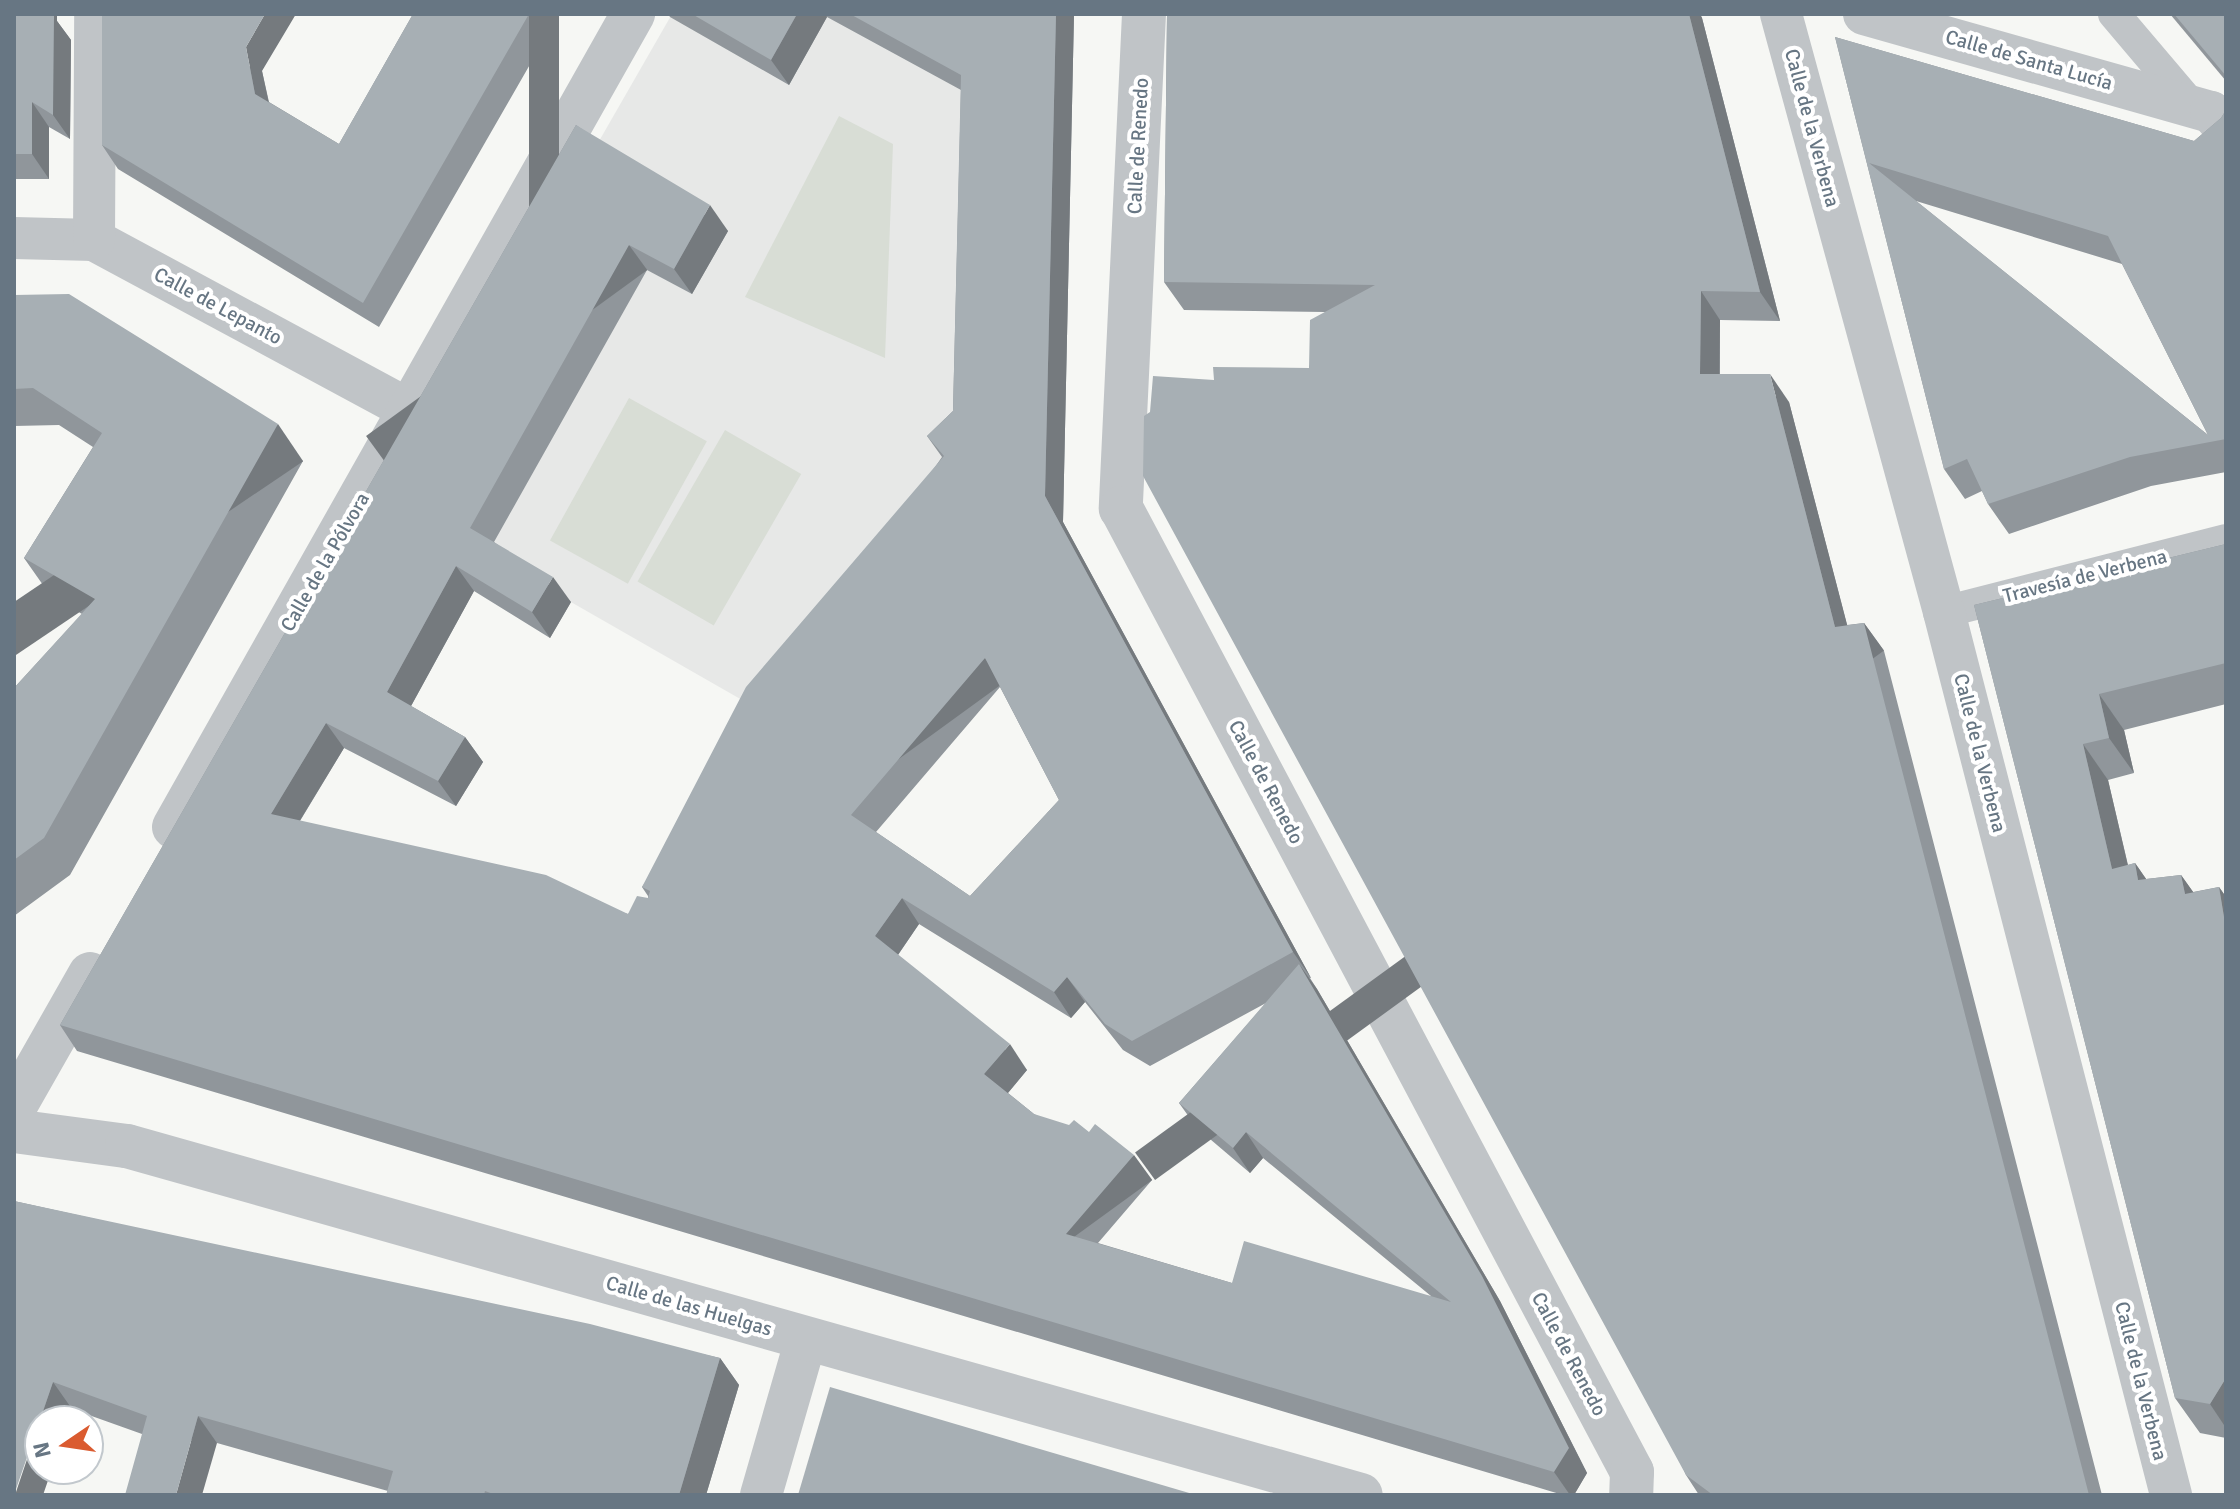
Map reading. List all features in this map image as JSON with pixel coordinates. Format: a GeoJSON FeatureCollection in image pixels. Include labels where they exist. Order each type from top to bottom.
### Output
{"type":"FeatureCollection","features":[{"type":"Feature","properties":{"kind":"street"},"geometry":{"type":"LineString","coordinates":[[94,240],[95,14]]}},
{"type":"Feature","properties":{"kind":"street","name":"Calle de la Pólvora"},"geometry":{"type":"LineString","coordinates":[[154,861],[412,411],[633,14]]}},
{"type":"Feature","properties":{"kind":"street","name":"Calle de Renedo"},"geometry":{"type":"LineString","coordinates":[[1144,14],[1121,508],[1632,1472],[1631,1495]]}},
{"type":"Feature","properties":{"kind":"street","name":"Calle de la Verbena"},"geometry":{"type":"LineString","coordinates":[[1781,14],[1944,612],[2171,1495]]}},
{"type":"Feature","properties":{"kind":"street","name":"Calle de Santa Lucía"},"geometry":{"type":"LineString","coordinates":[[1864,14],[2210,118]]}},
{"type":"Feature","properties":{"kind":"street","name":"Calle de Santa Lucía"},"geometry":{"type":"LineString","coordinates":[[2114,14],[2210,118]]}},
{"type":"Feature","properties":{"kind":"street","name":"Calle de Lepanto"},"geometry":{"type":"LineString","coordinates":[[14,238],[94,240],[412,411]]}},
{"type":"Feature","properties":{"kind":"street","name":"Travesía de Verbena"},"geometry":{"type":"LineString","coordinates":[[1944,612],[2226,540]]}},
{"type":"Feature","properties":{"kind":"street"},"geometry":{"type":"LineString","coordinates":[[14,1108],[108,943]]}},
{"type":"Feature","properties":{"kind":"street","name":"Calle de las Huelgas"},"geometry":{"type":"LineString","coordinates":[[14,1131],[127,1146],[1361,1495]]}},
{"type":"Feature","properties":{"kind":"street"},"geometry":{"type":"LineString","coordinates":[[761,1495],[806,1339]]}},
{"type":"Feature","properties":{"kind":"shaded area"},"geometry":{"type":"Polygon","coordinates":[[[672,14],[1072,14],[1064,388],[763,712],[393,500],[672,14]]]}},
{"type":"Feature","properties":{"kind":"shaded area"},"geometry":{"type":"Polygon","coordinates":[[[839,116],[893,144],[885,358],[745,297],[839,116]]]}},
{"type":"Feature","properties":{"kind":"shaded area"},"geometry":{"type":"Polygon","coordinates":[[[629,398],[707,441],[628,584],[550,541],[629,398]]]}},
{"type":"Feature","properties":{"kind":"shaded area"},"geometry":{"type":"Polygon","coordinates":[[[725,430],[801,474],[714,626],[638,582],[725,430]]]}},
{"type":"Feature","properties":{"kind":"building"},"geometry":{"type":"Polygon","coordinates":[[[14,14],[54,16],[53,115],[32,102],[32,154],[14,154],[14,14]]]}},
{"type":"Feature","properties":{"kind":"building"},"geometry":{"type":"Polygon","coordinates":[[[265,14],[246,47],[255,94],[339,144],[413,14],[529,14],[363,303],[102,145],[102,16],[265,14]]]}},
{"type":"Feature","properties":{"kind":"building"},"geometry":{"type":"Polygon","coordinates":[[[692,14],[797,14],[771,60],[692,14]]]}},
{"type":"Feature","properties":{"kind":"building"},"geometry":{"type":"Polygon","coordinates":[[[850,14],[1056,14],[1045,496],[1293,952],[1132,1041],[1105,1024],[1067,977],[1054,992],[902,898],[875,936],[1010,1044],[984,1074],[1034,1114],[1069,1125],[1074,1120],[1089,1132],[1095,1124],[1134,1155],[1066,1234],[1232,1283],[1244,1241],[1451,1302],[1246,1132],[1233,1148],[1179,1103],[1299,964],[1482,1276],[1569,1448],[1554,1472],[60,1025],[576,125],[710,205],[674,269],[629,245],[470,528],[553,577],[532,612],[456,566],[387,692],[465,737],[438,781],[326,723],[271,814],[546,875],[628,914],[637,896],[648,898],[650,891],[642,887],[746,687],[944,456],[927,436],[953,411],[961,75],[850,14]],[[985,658],[851,815],[970,896],[1059,800],[985,658]]]}},
{"type":"Feature","properties":{"kind":"building"},"geometry":{"type":"Polygon","coordinates":[[[1167,14],[1689,14],[1760,292],[1701,291],[1700,374],[1770,374],[1835,627],[1864,623],[2089,1495],[1713,1495],[1686,1475],[1143,476],[1144,416],[1150,412],[1153,376],[1214,380],[1213,367],[1309,368],[1310,320],[1375,285],[1164,282],[1167,14]]]}},
{"type":"Feature","properties":{"kind":"building"},"geometry":{"type":"Polygon","coordinates":[[[2174,14],[2226,14],[2226,76],[2174,14]]]}},
{"type":"Feature","properties":{"kind":"building"},"geometry":{"type":"Polygon","coordinates":[[[1835,37],[2194,141],[2226,110],[2226,439],[2130,457],[1988,504],[1967,459],[1944,469],[1835,37]],[[1869,163],[2208,435],[2108,236],[1869,163]]]}},
{"type":"Feature","properties":{"kind":"building"},"geometry":{"type":"Polygon","coordinates":[[[69,294],[278,424],[44,838],[14,860],[14,688],[95,599],[24,558],[102,433],[33,388],[14,389],[14,295],[69,294]]]}},
{"type":"Feature","properties":{"kind":"building"},"geometry":{"type":"Polygon","coordinates":[[[2226,544],[2226,663],[2099,694],[2109,738],[2083,744],[2112,869],[2135,863],[2138,880],[2181,875],[2185,894],[2219,887],[2226,929],[2226,1378],[2210,1404],[2175,1398],[1974,605],[2226,544]]]}},
{"type":"Feature","properties":{"kind":"building"},"geometry":{"type":"Polygon","coordinates":[[[14,1201],[590,1324],[720,1358],[679,1495],[496,1495],[485,1491],[484,1495],[386,1495],[393,1471],[198,1416],[176,1495],[125,1495],[147,1416],[53,1382],[45,1405],[24,1405],[24,1466],[14,1495],[14,1201]]]}},
{"type":"Feature","properties":{"kind":"building"},"geometry":{"type":"Polygon","coordinates":[[[830,1387],[1196,1495],[798,1495],[830,1387]]]}}]}
